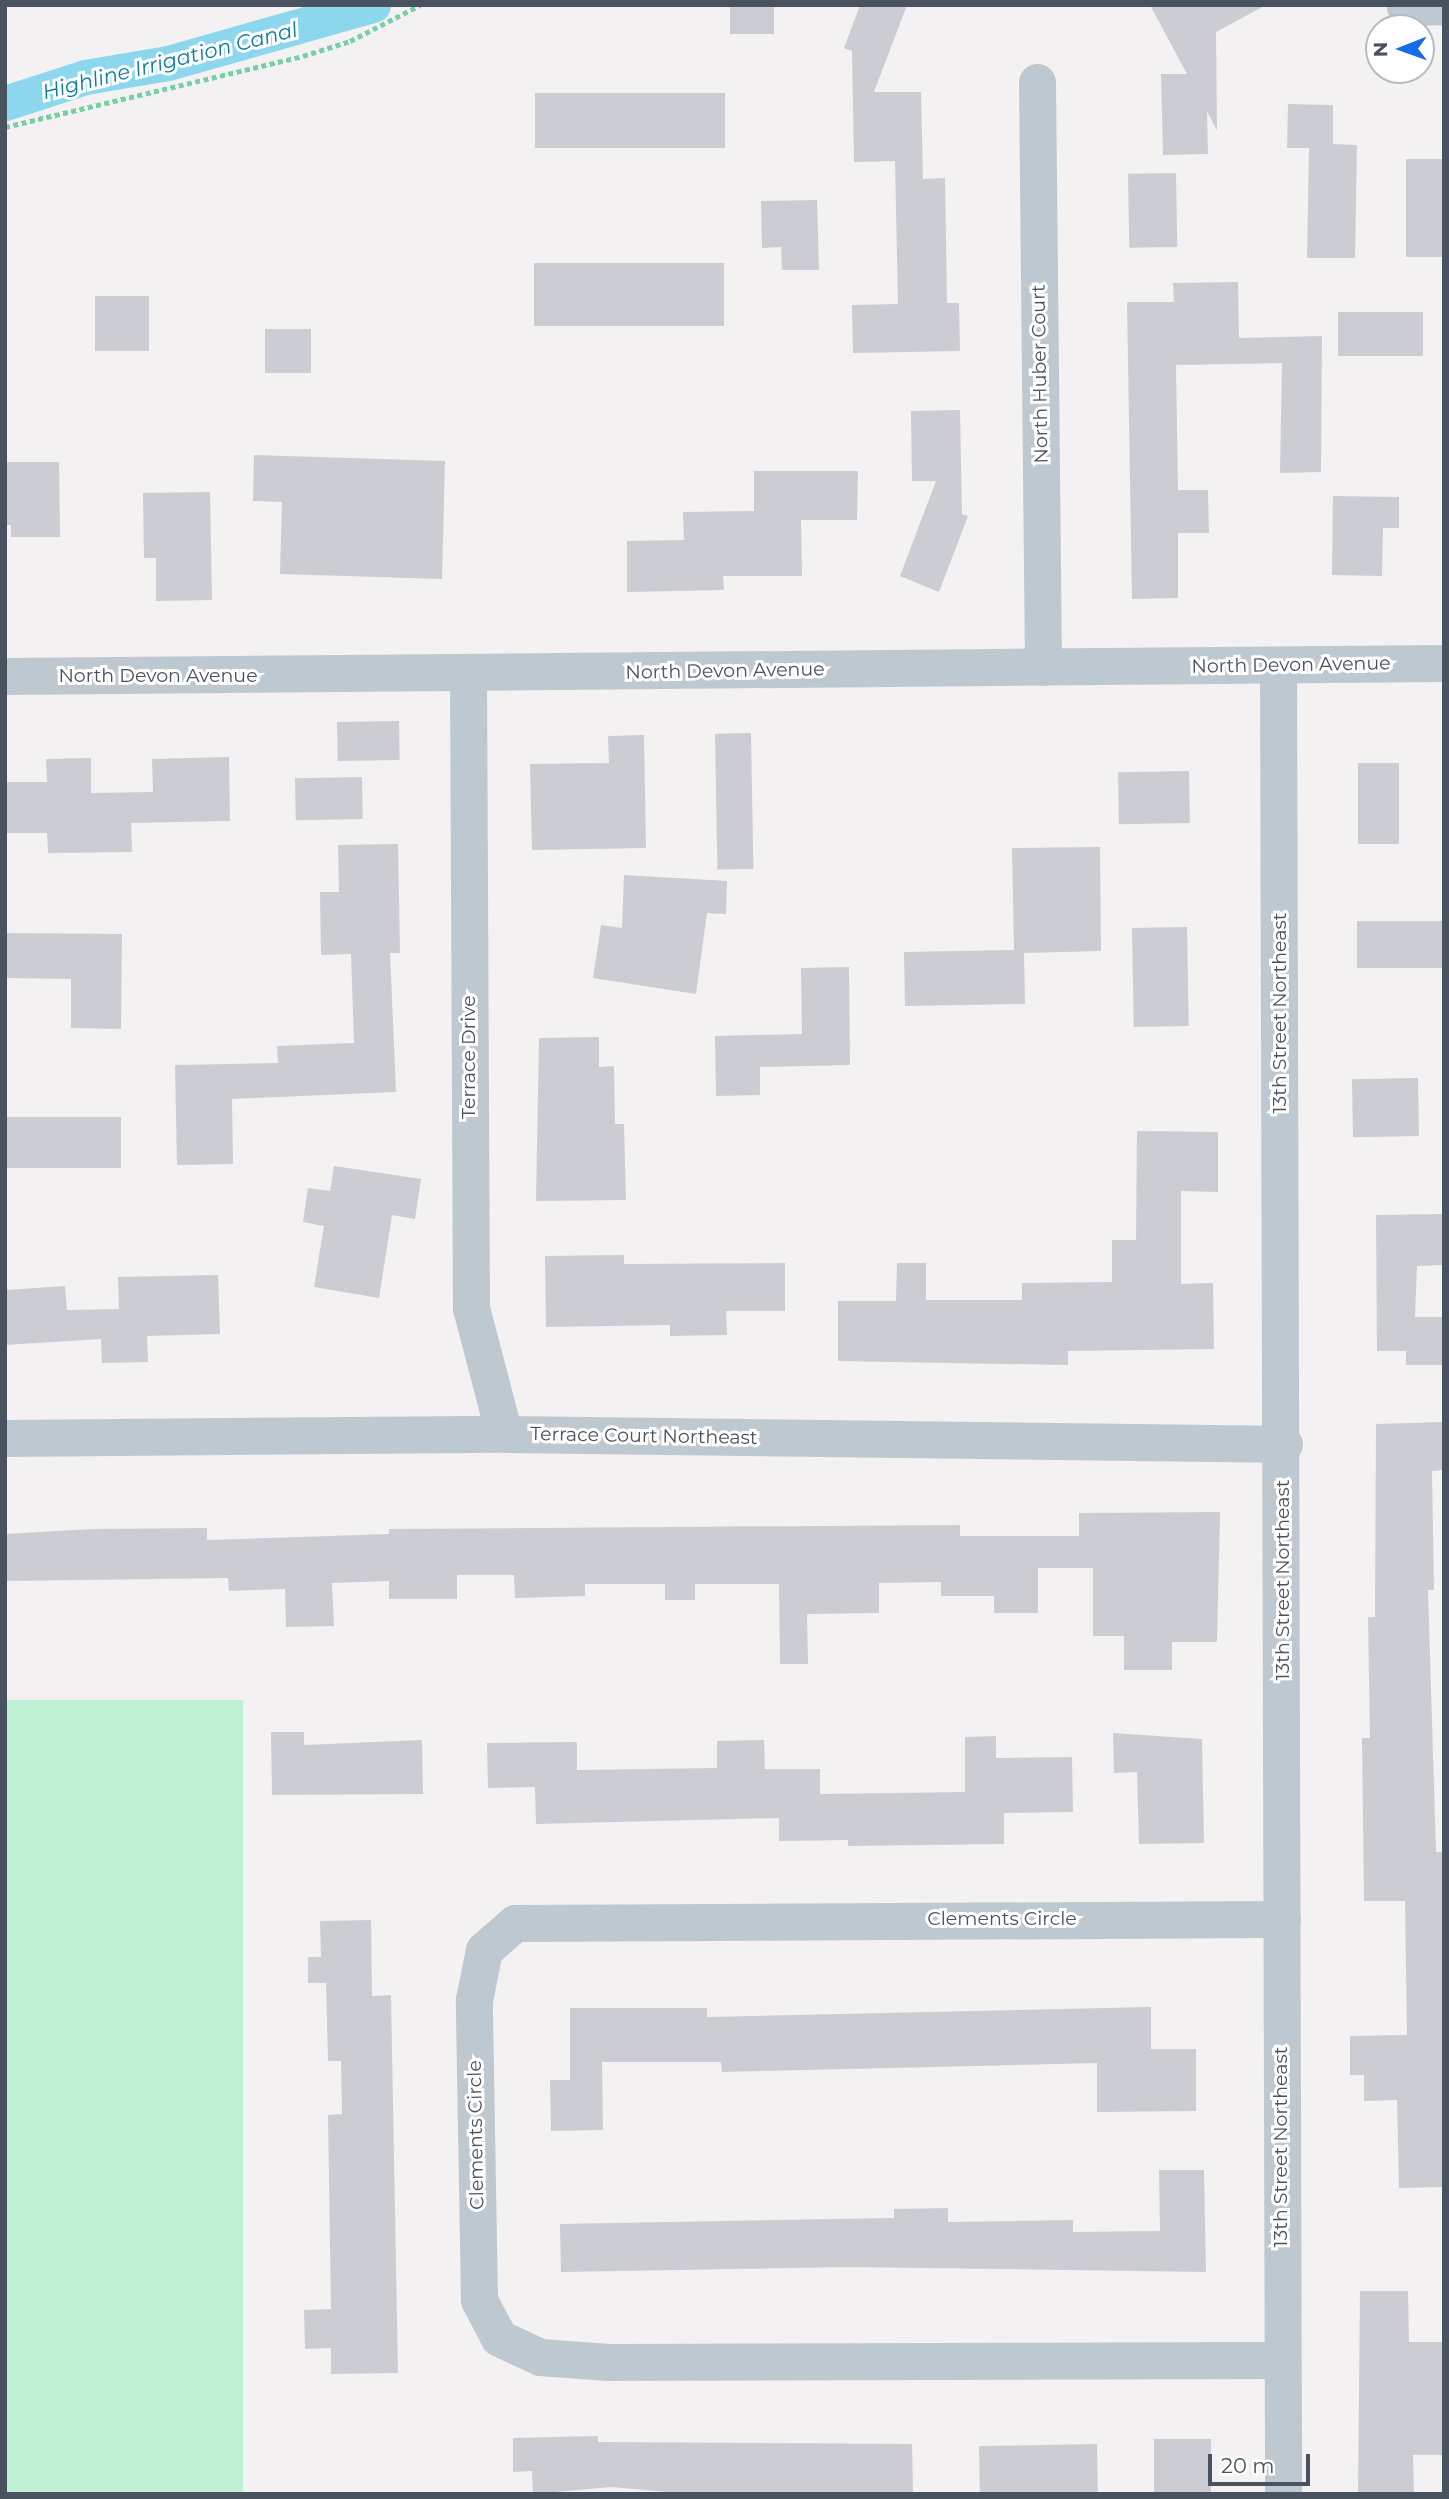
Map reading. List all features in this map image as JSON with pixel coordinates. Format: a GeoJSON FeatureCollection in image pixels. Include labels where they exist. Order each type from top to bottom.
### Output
{"type":"FeatureCollection","features":[{"type":"Feature","properties":{"kind":"street"},"geometry":{"type":"LineString","coordinates":[[1405,7],[1444,6]]}},
{"type":"Feature","properties":{"kind":"street","name":"North Huber Court"},"geometry":{"type":"LineString","coordinates":[[1037,82],[1043,667]]}},
{"type":"Feature","properties":{"kind":"street","name":"North Devon Avenue"},"geometry":{"type":"LineString","coordinates":[[5,676],[468,675],[1444,663]]}},
{"type":"Feature","properties":{"kind":"street","name":"13th Street Northeast"},"geometry":{"type":"LineString","coordinates":[[1278,667],[1284,1444],[1280,2360],[1283,2494]]}},
{"type":"Feature","properties":{"kind":"street","name":"Terrace Drive"},"geometry":{"type":"LineString","coordinates":[[468,675],[471,1308],[504,1434]]}},
{"type":"Feature","properties":{"kind":"street","name":"Terrace Court Northeast"},"geometry":{"type":"LineString","coordinates":[[5,1438],[504,1434],[1284,1444]]}},
{"type":"Feature","properties":{"kind":"street","name":"Clements Circle"},"geometry":{"type":"LineString","coordinates":[[1280,2360],[608,2362],[540,2357],[499,2337],[478,2300],[474,2000],[484,1950],[515,1923],[1282,1919]]}},
{"type":"Feature","properties":{"kind":"path"},"geometry":{"type":"LineString","coordinates":[[5,127],[303,56],[350,41],[420,5]]}},
{"type":"Feature","properties":{"kind":"green space"},"geometry":{"type":"Polygon","coordinates":[[[5,1700],[243,1700],[243,2494],[5,2494],[5,1700]]]}},
{"type":"Feature","properties":{"kind":"building"},"geometry":{"type":"Polygon","coordinates":[[[730,5],[774,5],[774,34],[730,34],[730,5]]]}},
{"type":"Feature","properties":{"kind":"building"},"geometry":{"type":"Polygon","coordinates":[[[860,5],[907,5],[874,92],[921,92],[923,179],[945,178],[947,303],[959,303],[960,351],[853,353],[852,305],[898,304],[895,161],[854,162],[852,51],[844,48],[860,5]]]}},
{"type":"Feature","properties":{"kind":"building"},"geometry":{"type":"Polygon","coordinates":[[[1150,5],[1266,5],[1216,32],[1217,131],[1207,111],[1208,154],[1163,155],[1161,74],[1187,74],[1150,5]]]}},
{"type":"Feature","properties":{"kind":"building"},"geometry":{"type":"Polygon","coordinates":[[[535,93],[725,93],[725,148],[535,148],[535,93]]]}},
{"type":"Feature","properties":{"kind":"building"},"geometry":{"type":"Polygon","coordinates":[[[1288,104],[1333,105],[1333,144],[1357,145],[1355,258],[1307,258],[1309,148],[1287,148],[1288,104]]]}},
{"type":"Feature","properties":{"kind":"building"},"geometry":{"type":"Polygon","coordinates":[[[1406,159],[1444,159],[1444,257],[1406,257],[1406,159]]]}},
{"type":"Feature","properties":{"kind":"building"},"geometry":{"type":"Polygon","coordinates":[[[1176,173],[1177,247],[1129,248],[1128,174],[1176,173]]]}},
{"type":"Feature","properties":{"kind":"building"},"geometry":{"type":"Polygon","coordinates":[[[817,200],[819,270],[782,270],[781,247],[762,248],[761,201],[817,200]]]}},
{"type":"Feature","properties":{"kind":"building"},"geometry":{"type":"Polygon","coordinates":[[[534,263],[724,263],[724,326],[534,326],[534,263]]]}},
{"type":"Feature","properties":{"kind":"building"},"geometry":{"type":"Polygon","coordinates":[[[1238,282],[1239,338],[1322,336],[1321,472],[1280,473],[1282,363],[1176,365],[1178,490],[1208,490],[1209,533],[1178,533],[1178,598],[1132,599],[1127,302],[1174,302],[1173,283],[1238,282]]]}},
{"type":"Feature","properties":{"kind":"building"},"geometry":{"type":"Polygon","coordinates":[[[95,296],[149,296],[149,351],[95,351],[95,296]]]}},
{"type":"Feature","properties":{"kind":"building"},"geometry":{"type":"Polygon","coordinates":[[[1338,312],[1423,312],[1423,356],[1338,356],[1338,312]]]}},
{"type":"Feature","properties":{"kind":"building"},"geometry":{"type":"Polygon","coordinates":[[[265,329],[311,329],[311,373],[265,373],[265,329]]]}},
{"type":"Feature","properties":{"kind":"building"},"geometry":{"type":"Polygon","coordinates":[[[960,410],[962,514],[968,516],[939,592],[900,576],[936,481],[912,481],[911,411],[960,410]]]}},
{"type":"Feature","properties":{"kind":"building"},"geometry":{"type":"Polygon","coordinates":[[[254,455],[445,461],[442,579],[280,574],[282,502],[253,501],[254,455]]]}},
{"type":"Feature","properties":{"kind":"building"},"geometry":{"type":"Polygon","coordinates":[[[5,462],[59,462],[60,537],[11,537],[11,525],[5,525],[5,462]]]}},
{"type":"Feature","properties":{"kind":"building"},"geometry":{"type":"Polygon","coordinates":[[[754,471],[858,471],[857,520],[801,520],[802,576],[723,576],[724,590],[627,592],[627,541],[684,540],[683,512],[754,511],[754,471]]]}},
{"type":"Feature","properties":{"kind":"building"},"geometry":{"type":"Polygon","coordinates":[[[210,492],[212,600],[156,601],[156,558],[144,558],[143,493],[210,492]]]}},
{"type":"Feature","properties":{"kind":"building"},"geometry":{"type":"Polygon","coordinates":[[[1333,496],[1399,497],[1399,528],[1383,528],[1382,576],[1332,575],[1333,496]]]}},
{"type":"Feature","properties":{"kind":"building"},"geometry":{"type":"Polygon","coordinates":[[[399,721],[400,760],[338,761],[337,722],[399,721]]]}},
{"type":"Feature","properties":{"kind":"building"},"geometry":{"type":"Polygon","coordinates":[[[751,733],[753,869],[717,870],[715,734],[751,733]]]}},
{"type":"Feature","properties":{"kind":"building"},"geometry":{"type":"Polygon","coordinates":[[[644,735],[646,848],[532,850],[530,764],[609,763],[608,736],[644,735]]]}},
{"type":"Feature","properties":{"kind":"building"},"geometry":{"type":"Polygon","coordinates":[[[229,757],[230,821],[131,823],[132,852],[48,853],[47,833],[5,833],[5,782],[47,782],[46,759],[91,758],[91,793],[153,792],[152,759],[229,757]]]}},
{"type":"Feature","properties":{"kind":"building"},"geometry":{"type":"Polygon","coordinates":[[[1358,763],[1399,763],[1399,844],[1358,844],[1358,763]]]}},
{"type":"Feature","properties":{"kind":"building"},"geometry":{"type":"Polygon","coordinates":[[[1189,771],[1190,823],[1119,824],[1118,772],[1189,771]]]}},
{"type":"Feature","properties":{"kind":"building"},"geometry":{"type":"Polygon","coordinates":[[[362,777],[363,819],[296,820],[295,778],[362,777]]]}},
{"type":"Feature","properties":{"kind":"building"},"geometry":{"type":"Polygon","coordinates":[[[398,844],[400,953],[390,953],[396,1092],[232,1099],[233,1164],[177,1165],[175,1065],[278,1063],[277,1046],[354,1043],[351,954],[321,955],[320,892],[339,892],[338,845],[398,844]]]}},
{"type":"Feature","properties":{"kind":"building"},"geometry":{"type":"Polygon","coordinates":[[[1100,847],[1101,951],[1024,953],[1025,1004],[905,1006],[904,952],[1014,950],[1012,848],[1100,847]]]}},
{"type":"Feature","properties":{"kind":"building"},"geometry":{"type":"Polygon","coordinates":[[[624,875],[727,881],[726,914],[707,913],[696,994],[593,978],[601,925],[622,928],[624,875]]]}},
{"type":"Feature","properties":{"kind":"building"},"geometry":{"type":"Polygon","coordinates":[[[1357,921],[1444,921],[1444,968],[1357,968],[1357,921]]]}},
{"type":"Feature","properties":{"kind":"building"},"geometry":{"type":"Polygon","coordinates":[[[1187,927],[1189,1026],[1134,1027],[1132,928],[1187,927]]]}},
{"type":"Feature","properties":{"kind":"building"},"geometry":{"type":"Polygon","coordinates":[[[7,933],[122,934],[121,1029],[71,1028],[71,979],[7,978],[7,933]]]}},
{"type":"Feature","properties":{"kind":"building"},"geometry":{"type":"Polygon","coordinates":[[[849,967],[850,1065],[760,1067],[760,1095],[716,1096],[715,1036],[802,1034],[801,968],[849,967]]]}},
{"type":"Feature","properties":{"kind":"building"},"geometry":{"type":"Polygon","coordinates":[[[599,1037],[599,1067],[614,1066],[615,1124],[624,1124],[626,1200],[536,1201],[539,1038],[599,1037]]]}},
{"type":"Feature","properties":{"kind":"building"},"geometry":{"type":"Polygon","coordinates":[[[1418,1078],[1419,1136],[1353,1137],[1352,1079],[1418,1078]]]}},
{"type":"Feature","properties":{"kind":"building"},"geometry":{"type":"Polygon","coordinates":[[[5,1117],[121,1117],[121,1168],[5,1168],[5,1117]]]}},
{"type":"Feature","properties":{"kind":"building"},"geometry":{"type":"Polygon","coordinates":[[[1137,1131],[1218,1132],[1218,1192],[1181,1191],[1181,1284],[1213,1283],[1214,1349],[1068,1351],[1068,1365],[838,1361],[838,1301],[896,1301],[897,1263],[926,1263],[926,1300],[1022,1300],[1022,1283],[1112,1282],[1112,1240],[1136,1240],[1137,1131]]]}},
{"type":"Feature","properties":{"kind":"building"},"geometry":{"type":"Polygon","coordinates":[[[334,1166],[421,1179],[415,1219],[392,1215],[379,1298],[314,1287],[324,1226],[303,1222],[308,1188],[330,1191],[334,1166]]]}},
{"type":"Feature","properties":{"kind":"building"},"geometry":{"type":"Polygon","coordinates":[[[1444,1214],[1444,1265],[1417,1266],[1415,1317],[1444,1317],[1444,1365],[1406,1365],[1406,1351],[1377,1351],[1376,1215],[1444,1214]]]}},
{"type":"Feature","properties":{"kind":"building"},"geometry":{"type":"Polygon","coordinates":[[[624,1255],[624,1264],[785,1263],[785,1311],[726,1311],[727,1335],[670,1336],[670,1325],[546,1327],[545,1256],[624,1255]]]}},
{"type":"Feature","properties":{"kind":"building"},"geometry":{"type":"Polygon","coordinates":[[[218,1275],[220,1334],[147,1336],[148,1362],[102,1363],[101,1339],[5,1345],[5,1290],[65,1286],[67,1310],[119,1309],[118,1277],[218,1275]]]}},
{"type":"Feature","properties":{"kind":"building"},"geometry":{"type":"Polygon","coordinates":[[[1444,1422],[1444,1470],[1432,1471],[1434,1590],[1428,1590],[1436,1852],[1444,1852],[1444,2187],[1399,2188],[1397,2100],[1364,2101],[1364,2075],[1350,2075],[1350,2036],[1407,2035],[1405,1901],[1364,1901],[1362,1738],[1370,1738],[1368,1617],[1375,1617],[1376,1424],[1444,1422]]]}},
{"type":"Feature","properties":{"kind":"building"},"geometry":{"type":"Polygon","coordinates":[[[1220,1512],[1217,1642],[1172,1642],[1172,1670],[1124,1670],[1124,1636],[1093,1636],[1093,1568],[1038,1568],[1038,1613],[994,1613],[994,1596],[941,1596],[941,1582],[879,1583],[879,1613],[807,1614],[808,1664],[780,1664],[779,1584],[695,1584],[695,1600],[665,1600],[665,1584],[585,1584],[585,1596],[515,1598],[514,1575],[457,1575],[457,1599],[389,1599],[389,1581],[332,1583],[334,1626],[286,1627],[285,1589],[229,1591],[228,1578],[5,1581],[5,1534],[92,1529],[207,1528],[207,1540],[389,1534],[389,1529],[960,1525],[960,1536],[1079,1536],[1079,1513],[1220,1512]]]}},
{"type":"Feature","properties":{"kind":"building"},"geometry":{"type":"Polygon","coordinates":[[[271,1732],[304,1732],[304,1745],[422,1740],[423,1794],[272,1795],[271,1732]]]}},
{"type":"Feature","properties":{"kind":"building"},"geometry":{"type":"Polygon","coordinates":[[[1113,1733],[1202,1739],[1204,1843],[1139,1844],[1137,1772],[1114,1773],[1113,1733]]]}},
{"type":"Feature","properties":{"kind":"building"},"geometry":{"type":"Polygon","coordinates":[[[996,1736],[996,1758],[1072,1757],[1073,1812],[1004,1813],[1004,1844],[848,1846],[848,1840],[779,1841],[779,1818],[536,1824],[535,1787],[488,1788],[487,1743],[577,1742],[577,1770],[717,1768],[717,1741],[764,1740],[765,1769],[820,1769],[820,1794],[965,1792],[965,1737],[996,1736]]]}},
{"type":"Feature","properties":{"kind":"building"},"geometry":{"type":"Polygon","coordinates":[[[371,1920],[372,1996],[391,1995],[398,2373],[331,2374],[331,2348],[305,2349],[304,2310],[331,2309],[328,2115],[342,2114],[341,2061],[328,2061],[326,1983],[308,1983],[308,1957],[321,1957],[320,1921],[371,1920]]]}},
{"type":"Feature","properties":{"kind":"building"},"geometry":{"type":"Polygon","coordinates":[[[1151,2007],[1151,2049],[1196,2049],[1196,2111],[1097,2112],[1097,2063],[722,2072],[721,2062],[602,2062],[603,2130],[551,2131],[550,2080],[570,2080],[570,2008],[707,2008],[707,2017],[1151,2007]]]}},
{"type":"Feature","properties":{"kind":"building"},"geometry":{"type":"Polygon","coordinates":[[[1159,2170],[1204,2170],[1206,2272],[848,2267],[561,2272],[560,2224],[894,2218],[894,2209],[948,2208],[948,2222],[1073,2220],[1073,2232],[1160,2231],[1159,2170]]]}},
{"type":"Feature","properties":{"kind":"building"},"geometry":{"type":"Polygon","coordinates":[[[1360,2291],[1408,2291],[1409,2342],[1444,2342],[1444,2455],[1413,2455],[1414,2494],[1358,2494],[1360,2291]]]}},
{"type":"Feature","properties":{"kind":"building"},"geometry":{"type":"Polygon","coordinates":[[[598,2436],[598,2442],[912,2444],[913,2492],[690,2494],[611,2487],[533,2494],[532,2471],[513,2472],[513,2438],[598,2436]]]}},
{"type":"Feature","properties":{"kind":"building"},"geometry":{"type":"Polygon","coordinates":[[[1154,2439],[1211,2439],[1211,2494],[1154,2494],[1154,2439]]]}},
{"type":"Feature","properties":{"kind":"building"},"geometry":{"type":"Polygon","coordinates":[[[1097,2444],[1098,2494],[980,2494],[979,2446],[1097,2444]]]}},
{"type":"Feature","properties":{"kind":"waterway","name":"Highline Irrigation Canal"},"geometry":{"type":"LineString","coordinates":[[5,103],[85,77],[168,63],[373,5]]}}]}
